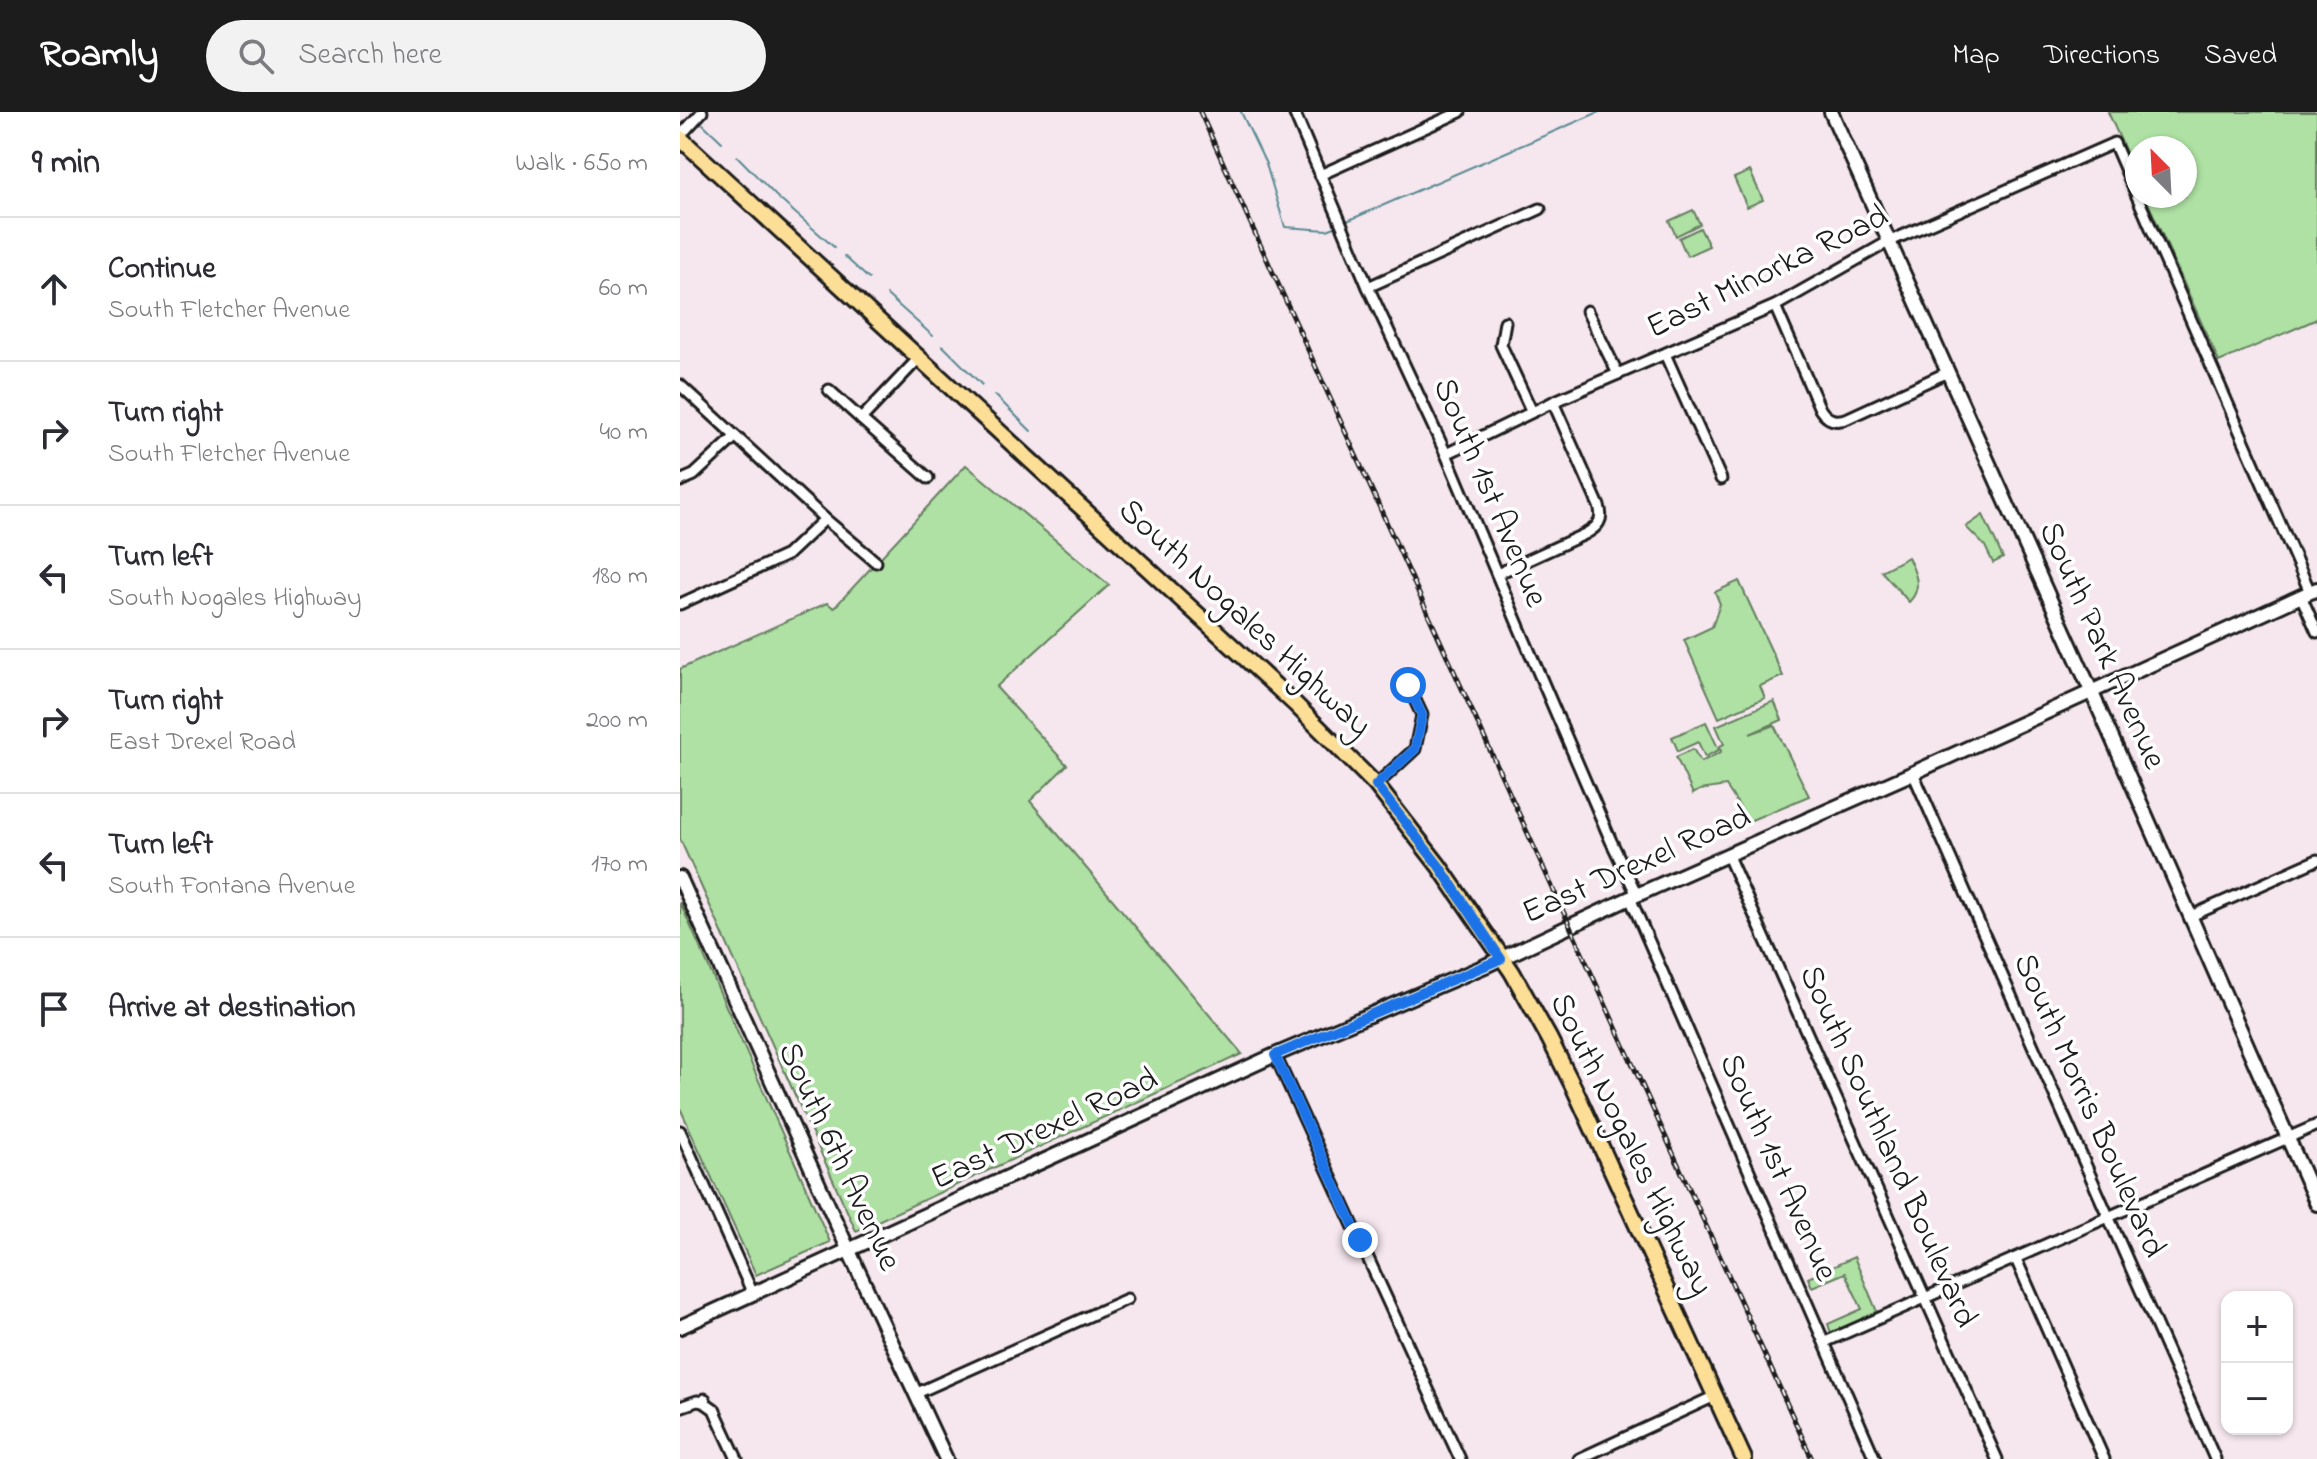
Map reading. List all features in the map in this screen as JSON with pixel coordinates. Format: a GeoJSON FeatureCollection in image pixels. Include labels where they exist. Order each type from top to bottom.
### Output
{"type":"FeatureCollection","features":[{"type":"Feature","properties":{"kind":"main road","name":"South Nogales Highway"},"geometry":{"type":"LineString","coordinates":[[680,137],[1284,694],[1376,785],[1439,866],[1512,972],[1549,1038],[1744,1459]]}},
{"type":"Feature","properties":{"kind":"street"},"geometry":{"type":"LineString","coordinates":[[680,137],[702,112]]}},
{"type":"Feature","properties":{"kind":"street","name":"South 1st Avenue"},"geometry":{"type":"LineString","coordinates":[[1294,112],[1368,287],[1446,454],[1875,1459]]}},
{"type":"Feature","properties":{"kind":"street"},"geometry":{"type":"LineString","coordinates":[[1320,175],[1460,112]]}},
{"type":"Feature","properties":{"kind":"street","name":"South Park Avenue"},"geometry":{"type":"LineString","coordinates":[[1831,112],[2092,691],[2317,1204]]}},
{"type":"Feature","properties":{"kind":"street","name":"East Minorka Road"},"geometry":{"type":"LineString","coordinates":[[1446,454],[1553,402],[1775,306],[1888,242],[2114,143],[2125,168]]}},
{"type":"Feature","properties":{"kind":"street"},"geometry":{"type":"LineString","coordinates":[[2142,208],[2309,592],[2317,632]]}},
{"type":"Feature","properties":{"kind":"street"},"geometry":{"type":"LineString","coordinates":[[1368,287],[1540,209]]}},
{"type":"Feature","properties":{"kind":"street"},"geometry":{"type":"LineString","coordinates":[[1775,306],[1820,409],[1829,422],[1848,418],[1948,372]]}},
{"type":"Feature","properties":{"kind":"street"},"geometry":{"type":"LineString","coordinates":[[1587,311],[1618,374]]}},
{"type":"Feature","properties":{"kind":"street"},"geometry":{"type":"LineString","coordinates":[[1505,322],[1501,345],[1532,412]]}},
{"type":"Feature","properties":{"kind":"street"},"geometry":{"type":"LineString","coordinates":[[1665,354],[1721,479]]}},
{"type":"Feature","properties":{"kind":"street"},"geometry":{"type":"LineString","coordinates":[[861,419],[919,358]]}},
{"type":"Feature","properties":{"kind":"street"},"geometry":{"type":"LineString","coordinates":[[680,385],[876,562]]}},
{"type":"Feature","properties":{"kind":"street"},"geometry":{"type":"LineString","coordinates":[[829,390],[928,478]]}},
{"type":"Feature","properties":{"kind":"street"},"geometry":{"type":"LineString","coordinates":[[1497,574],[1594,530],[1603,523],[1553,402]]}},
{"type":"Feature","properties":{"kind":"street"},"geometry":{"type":"LineString","coordinates":[[680,481],[694,475],[735,437]]}},
{"type":"Feature","properties":{"kind":"street"},"geometry":{"type":"LineString","coordinates":[[680,604],[787,555],[825,519]]}},
{"type":"Feature","properties":{"kind":"street","name":"East Drexel Road"},"geometry":{"type":"LineString","coordinates":[[680,1327],[1275,1055],[1501,959],[2309,592]]}},
{"type":"Feature","properties":{"kind":"street"},"geometry":{"type":"LineString","coordinates":[[1376,785],[1415,749],[1422,715],[1408,685]]}},
{"type":"Feature","properties":{"kind":"street","name":"South Morris Boulevard"},"geometry":{"type":"LineString","coordinates":[[1913,773],[2215,1459]]}},
{"type":"Feature","properties":{"kind":"street","name":"South Southland Boulevard"},"geometry":{"type":"LineString","coordinates":[[1728,856],[1997,1459]]}},
{"type":"Feature","properties":{"kind":"street"},"geometry":{"type":"LineString","coordinates":[[2191,916],[2317,860]]}},
{"type":"Feature","properties":{"kind":"street","name":"South 6th Avenue"},"geometry":{"type":"LineString","coordinates":[[680,878],[946,1459]]}},
{"type":"Feature","properties":{"kind":"street"},"geometry":{"type":"LineString","coordinates":[[1275,1055],[1460,1459]]}},
{"type":"Feature","properties":{"kind":"street"},"geometry":{"type":"LineString","coordinates":[[1825,1342],[2317,1125]]}},
{"type":"Feature","properties":{"kind":"street"},"geometry":{"type":"LineString","coordinates":[[680,1131],[753,1294]]}},
{"type":"Feature","properties":{"kind":"street"},"geometry":{"type":"LineString","coordinates":[[2016,1259],[2104,1459]]}},
{"type":"Feature","properties":{"kind":"street"},"geometry":{"type":"LineString","coordinates":[[917,1393],[1127,1299]]}},
{"type":"Feature","properties":{"kind":"street"},"geometry":{"type":"LineString","coordinates":[[1579,1459],[1715,1396]]}},
{"type":"Feature","properties":{"kind":"street"},"geometry":{"type":"LineString","coordinates":[[680,1407],[705,1400],[714,1409],[737,1459]]}},
{"type":"Feature","properties":{"kind":"green space"},"geometry":{"type":"Polygon","coordinates":[[[2108,112],[2317,112],[2317,319],[2219,362],[2150,208],[2197,208],[2197,136],[2125,136],[2125,150],[2108,112]]]}},
{"type":"Feature","properties":{"kind":"green space"},"geometry":{"type":"Polygon","coordinates":[[[1750,171],[1763,200],[1747,207],[1734,178],[1750,171]]]}},
{"type":"Feature","properties":{"kind":"green space"},"geometry":{"type":"Polygon","coordinates":[[[1693,210],[1700,224],[1676,236],[1669,221],[1693,210]]]}},
{"type":"Feature","properties":{"kind":"green space"},"geometry":{"type":"Polygon","coordinates":[[[1700,228],[1709,246],[1687,256],[1679,238],[1700,228]]]}},
{"type":"Feature","properties":{"kind":"green space"},"geometry":{"type":"Polygon","coordinates":[[[966,465],[1109,585],[996,687],[1067,765],[1030,801],[1242,1054],[856,1231],[680,839],[680,669],[827,603],[834,608],[966,465]]]}},
{"type":"Feature","properties":{"kind":"green space"},"geometry":{"type":"Polygon","coordinates":[[[1983,515],[2003,558],[1993,563],[1985,546],[1966,527],[1983,515]]]}},
{"type":"Feature","properties":{"kind":"green space"},"geometry":{"type":"Polygon","coordinates":[[[1908,557],[1917,586],[1909,602],[1881,571],[1908,557]]]}},
{"type":"Feature","properties":{"kind":"green space"},"geometry":{"type":"Polygon","coordinates":[[[1739,581],[1783,676],[1760,686],[1765,698],[1719,718],[1684,640],[1712,627],[1720,604],[1715,592],[1739,581]]]}},
{"type":"Feature","properties":{"kind":"green space"},"geometry":{"type":"Polygon","coordinates":[[[1774,701],[1782,720],[1750,734],[1774,725],[1809,796],[1749,821],[1726,786],[1693,794],[1676,757],[1693,749],[1701,762],[1721,752],[1720,746],[1724,744],[1716,726],[1774,701]]]}},
{"type":"Feature","properties":{"kind":"green space"},"geometry":{"type":"Polygon","coordinates":[[[1706,722],[1719,750],[1705,757],[1698,742],[1678,751],[1672,737],[1706,722]]]}},
{"type":"Feature","properties":{"kind":"green space"},"geometry":{"type":"Polygon","coordinates":[[[680,902],[830,1242],[756,1275],[680,1108],[680,902]]]}},
{"type":"Feature","properties":{"kind":"green space"},"geometry":{"type":"Polygon","coordinates":[[[1854,1257],[1878,1314],[1832,1336],[1828,1324],[1862,1309],[1845,1273],[1812,1287],[1808,1278],[1854,1257]]]}},
{"type":"Feature","properties":{"kind":"waterway"},"geometry":{"type":"LineString","coordinates":[[1241,112],[1266,164],[1285,227],[1327,230],[1335,227]]}},
{"type":"Feature","properties":{"kind":"waterway"},"geometry":{"type":"LineString","coordinates":[[1347,221],[1599,112]]}},
{"type":"Feature","properties":{"kind":"waterway"},"geometry":{"type":"LineString","coordinates":[[703,124],[722,142]]}},
{"type":"Feature","properties":{"kind":"waterway"},"geometry":{"type":"LineString","coordinates":[[737,156],[777,197],[834,247]]}},
{"type":"Feature","properties":{"kind":"waterway"},"geometry":{"type":"LineString","coordinates":[[844,256],[869,279]]}},
{"type":"Feature","properties":{"kind":"waterway"},"geometry":{"type":"LineString","coordinates":[[887,295],[933,336]]}},
{"type":"Feature","properties":{"kind":"waterway"},"geometry":{"type":"LineString","coordinates":[[942,345],[982,385]]}},
{"type":"Feature","properties":{"kind":"waterway"},"geometry":{"type":"LineString","coordinates":[[995,395],[1031,431]]}},
{"type":"Feature","properties":{"kind":"railway"},"geometry":{"type":"LineString","coordinates":[[1200,112],[1812,1459]]}},
{"type":"Feature","properties":{"kind":"route"},"geometry":{"type":"LineString","coordinates":[[1360,1240],[1275,1055],[1501,959],[1439,866],[1376,785],[1415,749],[1422,715],[1408,685]]}}]}
